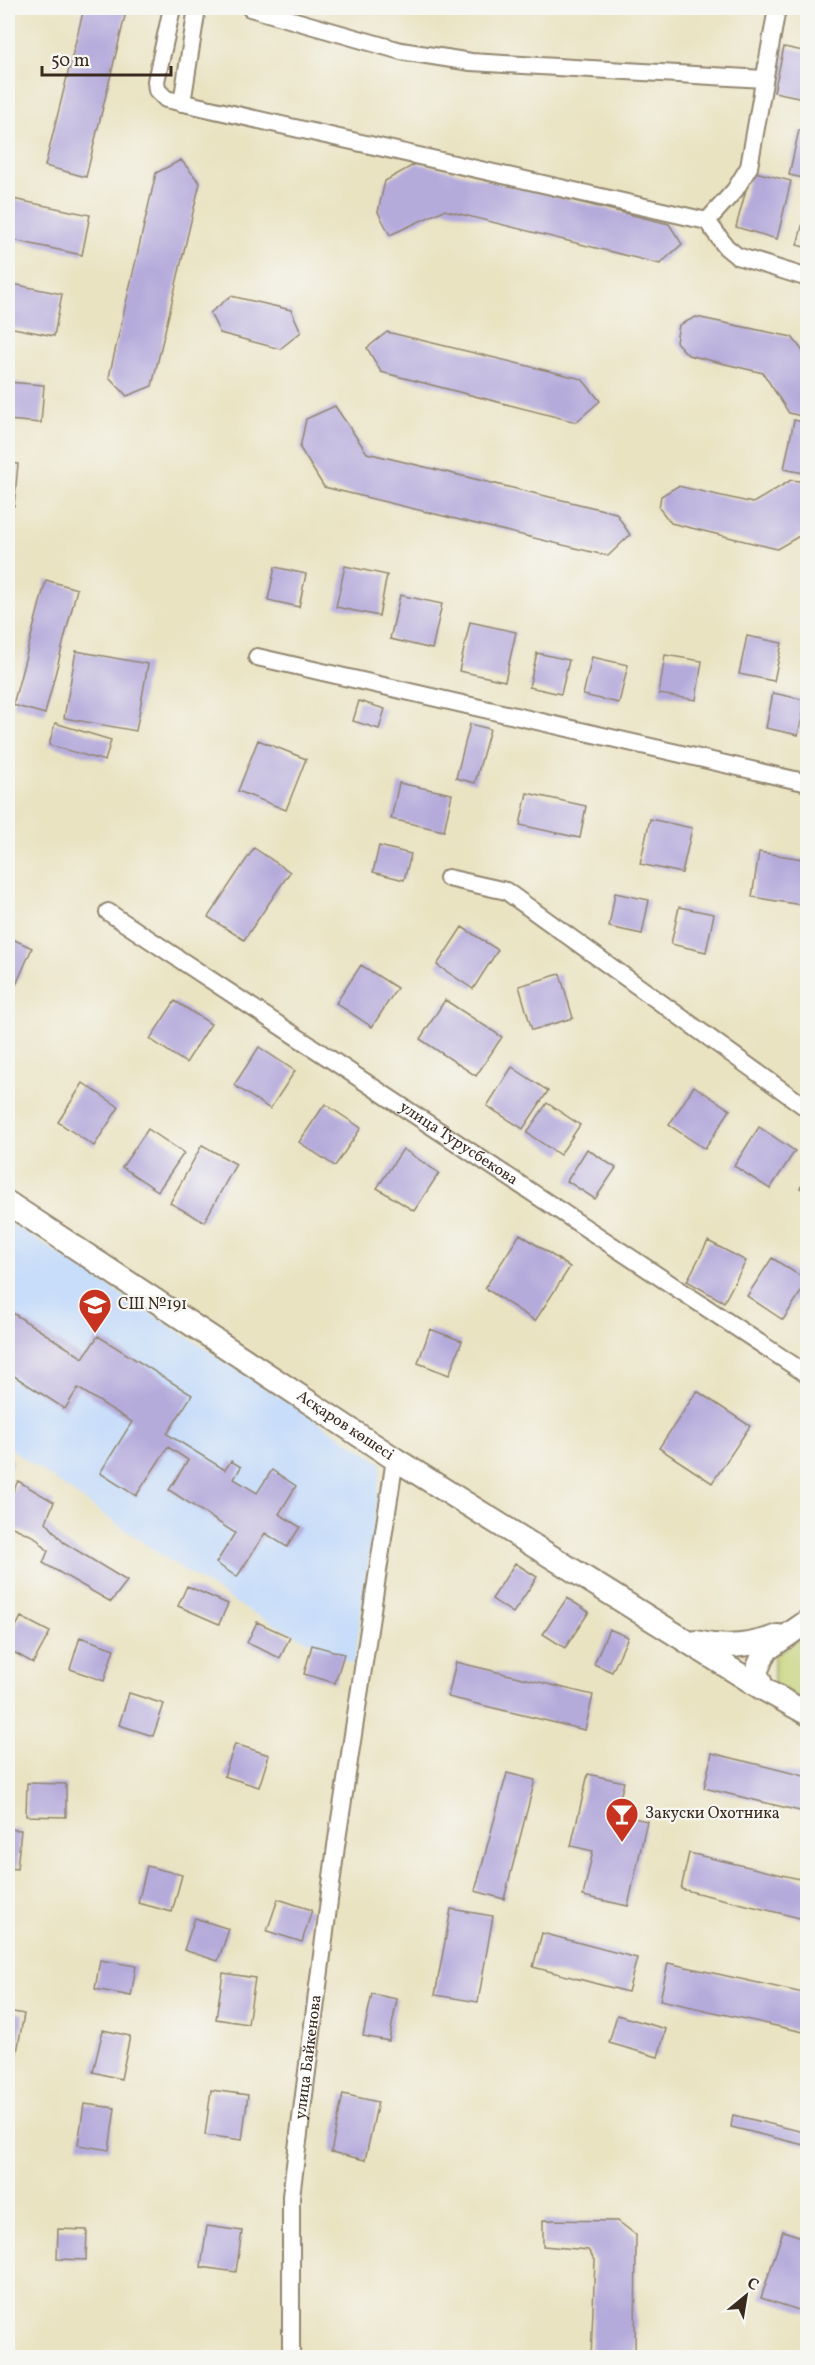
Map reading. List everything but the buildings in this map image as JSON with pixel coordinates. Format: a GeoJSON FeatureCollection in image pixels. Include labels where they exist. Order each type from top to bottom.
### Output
{"type":"FeatureCollection","features":[{"type":"Feature","properties":{"kind":"street"},"geometry":{"type":"LineString","coordinates":[[172,8],[156,81],[157,90],[166,99],[707,220],[726,248],[737,256],[807,279]]}},
{"type":"Feature","properties":{"kind":"street"},"geometry":{"type":"LineString","coordinates":[[182,103],[193,71],[197,8]]}},
{"type":"Feature","properties":{"kind":"street"},"geometry":{"type":"LineString","coordinates":[[250,8],[401,51],[471,62],[764,79]]}},
{"type":"Feature","properties":{"kind":"street"},"geometry":{"type":"LineString","coordinates":[[707,220],[735,190],[748,167],[777,8]]}},
{"type":"Feature","properties":{"kind":"street"},"geometry":{"type":"LineString","coordinates":[[257,657],[807,783]]}},
{"type":"Feature","properties":{"kind":"street"},"geometry":{"type":"LineString","coordinates":[[448,878],[506,891],[807,1109]]}},
{"type":"Feature","properties":{"kind":"street","name":"улица Турусбекова"},"geometry":{"type":"LineString","coordinates":[[108,912],[807,1375]]}},
{"type":"Feature","properties":{"kind":"street","name":"Асқаров көшесі"},"geometry":{"type":"LineString","coordinates":[[8,1203],[395,1459],[763,1689],[807,1714]]}},
{"type":"Feature","properties":{"kind":"street","name":"улица Байкенова"},"geometry":{"type":"LineString","coordinates":[[291,2358],[291,2196],[306,2067],[349,1759],[395,1459]]}},
{"type":"Feature","properties":{"kind":"street"},"geometry":{"type":"LineString","coordinates":[[686,1640],[714,1647],[757,1644],[802,1624]]}},
{"type":"Feature","properties":{"kind":"street"},"geometry":{"type":"LineString","coordinates":[[763,1689],[756,1672],[765,1651],[802,1624]]}},
{"type":"Feature","properties":{"kind":"shaded area","name":"СШ №191"},"geometry":{"type":"Polygon","coordinates":[[[8,1221],[382,1463],[354,1665],[247,1610],[165,1558],[8,1447],[8,1221]]]}},
{"type":"Feature","properties":{"kind":"green space"},"geometry":{"type":"Polygon","coordinates":[[[807,1634],[807,1704],[774,1683],[774,1656],[807,1634]]]}},
{"type":"Feature","properties":{"kind":"place","name":"СШ №191"},"geometry":{"type":"Point","coordinates":[95,1334]}},
{"type":"Feature","properties":{"kind":"place","name":"Закуски Охотника"},"geometry":{"type":"Point","coordinates":[622,1843]}}]}
